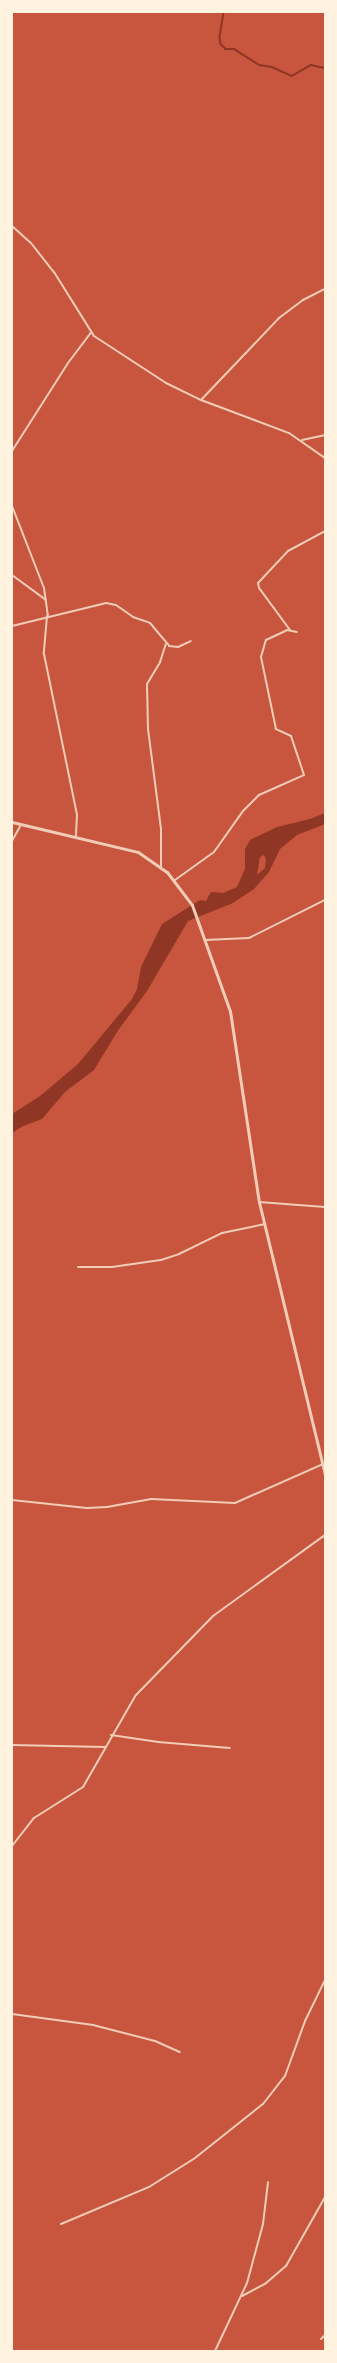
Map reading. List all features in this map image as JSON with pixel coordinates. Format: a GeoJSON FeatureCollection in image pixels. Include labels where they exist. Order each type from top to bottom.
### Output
{"type":"FeatureCollection","features":[{"type":"Feature","properties":{"kind":"street"},"geometry":{"type":"LineString","coordinates":[[12,226],[31,243],[54,272],[79,309],[91,333],[166,382],[201,400],[301,440],[325,458]]}},
{"type":"Feature","properties":{"kind":"street"},"geometry":{"type":"LineString","coordinates":[[201,400],[279,318],[303,300],[325,289]]}},
{"type":"Feature","properties":{"kind":"street"},"geometry":{"type":"LineString","coordinates":[[12,451],[62,372],[91,333]]}},
{"type":"Feature","properties":{"kind":"street"},"geometry":{"type":"LineString","coordinates":[[301,440],[325,435]]}},
{"type":"Feature","properties":{"kind":"street"},"geometry":{"type":"LineString","coordinates":[[12,506],[23,530],[47,601],[48,616],[44,654],[77,815],[76,837]]}},
{"type":"Feature","properties":{"kind":"street"},"geometry":{"type":"LineString","coordinates":[[297,632],[290,630],[259,588],[258,583],[286,553],[325,531]]}},
{"type":"Feature","properties":{"kind":"street"},"geometry":{"type":"LineString","coordinates":[[12,575],[47,601]]}},
{"type":"Feature","properties":{"kind":"street"},"geometry":{"type":"LineString","coordinates":[[12,626],[48,616],[61,616],[103,604],[116,605],[133,617],[154,625],[166,644],[178,647],[191,641]]}},
{"type":"Feature","properties":{"kind":"street"},"geometry":{"type":"LineString","coordinates":[[175,880],[214,852],[243,811],[259,794],[304,776],[291,736],[276,729],[261,657],[266,640],[290,630]]}},
{"type":"Feature","properties":{"kind":"street"},"geometry":{"type":"LineString","coordinates":[[161,866],[161,829],[148,729],[147,684],[160,662],[166,644]]}},
{"type":"Feature","properties":{"kind":"street"},"geometry":{"type":"LineString","coordinates":[[12,822],[132,850],[161,866],[175,880],[192,905],[231,1017],[260,1202],[325,1474]]}},
{"type":"Feature","properties":{"kind":"street"},"geometry":{"type":"LineString","coordinates":[[12,841],[21,824]]}},
{"type":"Feature","properties":{"kind":"street"},"geometry":{"type":"LineString","coordinates":[[205,940],[249,938],[325,900]]}},
{"type":"Feature","properties":{"kind":"street"},"geometry":{"type":"LineString","coordinates":[[260,1202],[325,1207]]}},
{"type":"Feature","properties":{"kind":"street"},"geometry":{"type":"LineString","coordinates":[[78,1267],[126,1266],[161,1260],[179,1254],[222,1233],[265,1224]]}},
{"type":"Feature","properties":{"kind":"street"},"geometry":{"type":"LineString","coordinates":[[12,1500],[86,1508],[107,1507],[135,1501],[158,1499],[234,1502],[322,1464]]}},
{"type":"Feature","properties":{"kind":"street"},"geometry":{"type":"LineString","coordinates":[[12,1846],[34,1818],[83,1787],[136,1695],[213,1616],[325,1535]]}},
{"type":"Feature","properties":{"kind":"street"},"geometry":{"type":"LineString","coordinates":[[112,1735],[158,1742],[230,1748]]}},
{"type":"Feature","properties":{"kind":"street"},"geometry":{"type":"LineString","coordinates":[[12,1745],[105,1747]]}},
{"type":"Feature","properties":{"kind":"street"},"geometry":{"type":"LineString","coordinates":[[60,2224],[149,2187],[195,2158],[263,2104],[285,2076],[305,2021],[325,1980]]}},
{"type":"Feature","properties":{"kind":"street"},"geometry":{"type":"LineString","coordinates":[[12,2014],[93,2025],[155,2041],[180,2052]]}},
{"type":"Feature","properties":{"kind":"street"},"geometry":{"type":"LineString","coordinates":[[215,2351],[241,2297],[263,2224],[268,2182]]}},
{"type":"Feature","properties":{"kind":"street"},"geometry":{"type":"LineString","coordinates":[[241,2297],[286,2266],[325,2197]]}},
{"type":"Feature","properties":{"kind":"street"},"geometry":{"type":"LineString","coordinates":[[321,2339],[325,2335]]}},
{"type":"Feature","properties":{"kind":"shaded area"},"geometry":{"type":"Polygon","coordinates":[[[325,813],[325,824],[297,835],[280,849],[269,872],[254,889],[233,903],[188,921],[147,991],[117,1032],[94,1070],[65,1092],[42,1119],[23,1126],[12,1133],[12,1114],[40,1096],[78,1064],[132,999],[137,989],[141,967],[162,924],[200,900],[206,901],[211,892],[223,893],[237,887],[245,869],[245,849],[250,840],[277,827],[310,819],[325,813]],[[264,855],[260,857],[257,875],[265,868],[266,859],[264,855]]]}},
{"type":"Feature","properties":{"kind":"waterway"},"geometry":{"type":"LineString","coordinates":[[224,12],[220,38],[221,44],[226,49],[234,49],[260,65],[272,67],[292,76],[311,65],[325,68]]}}]}
